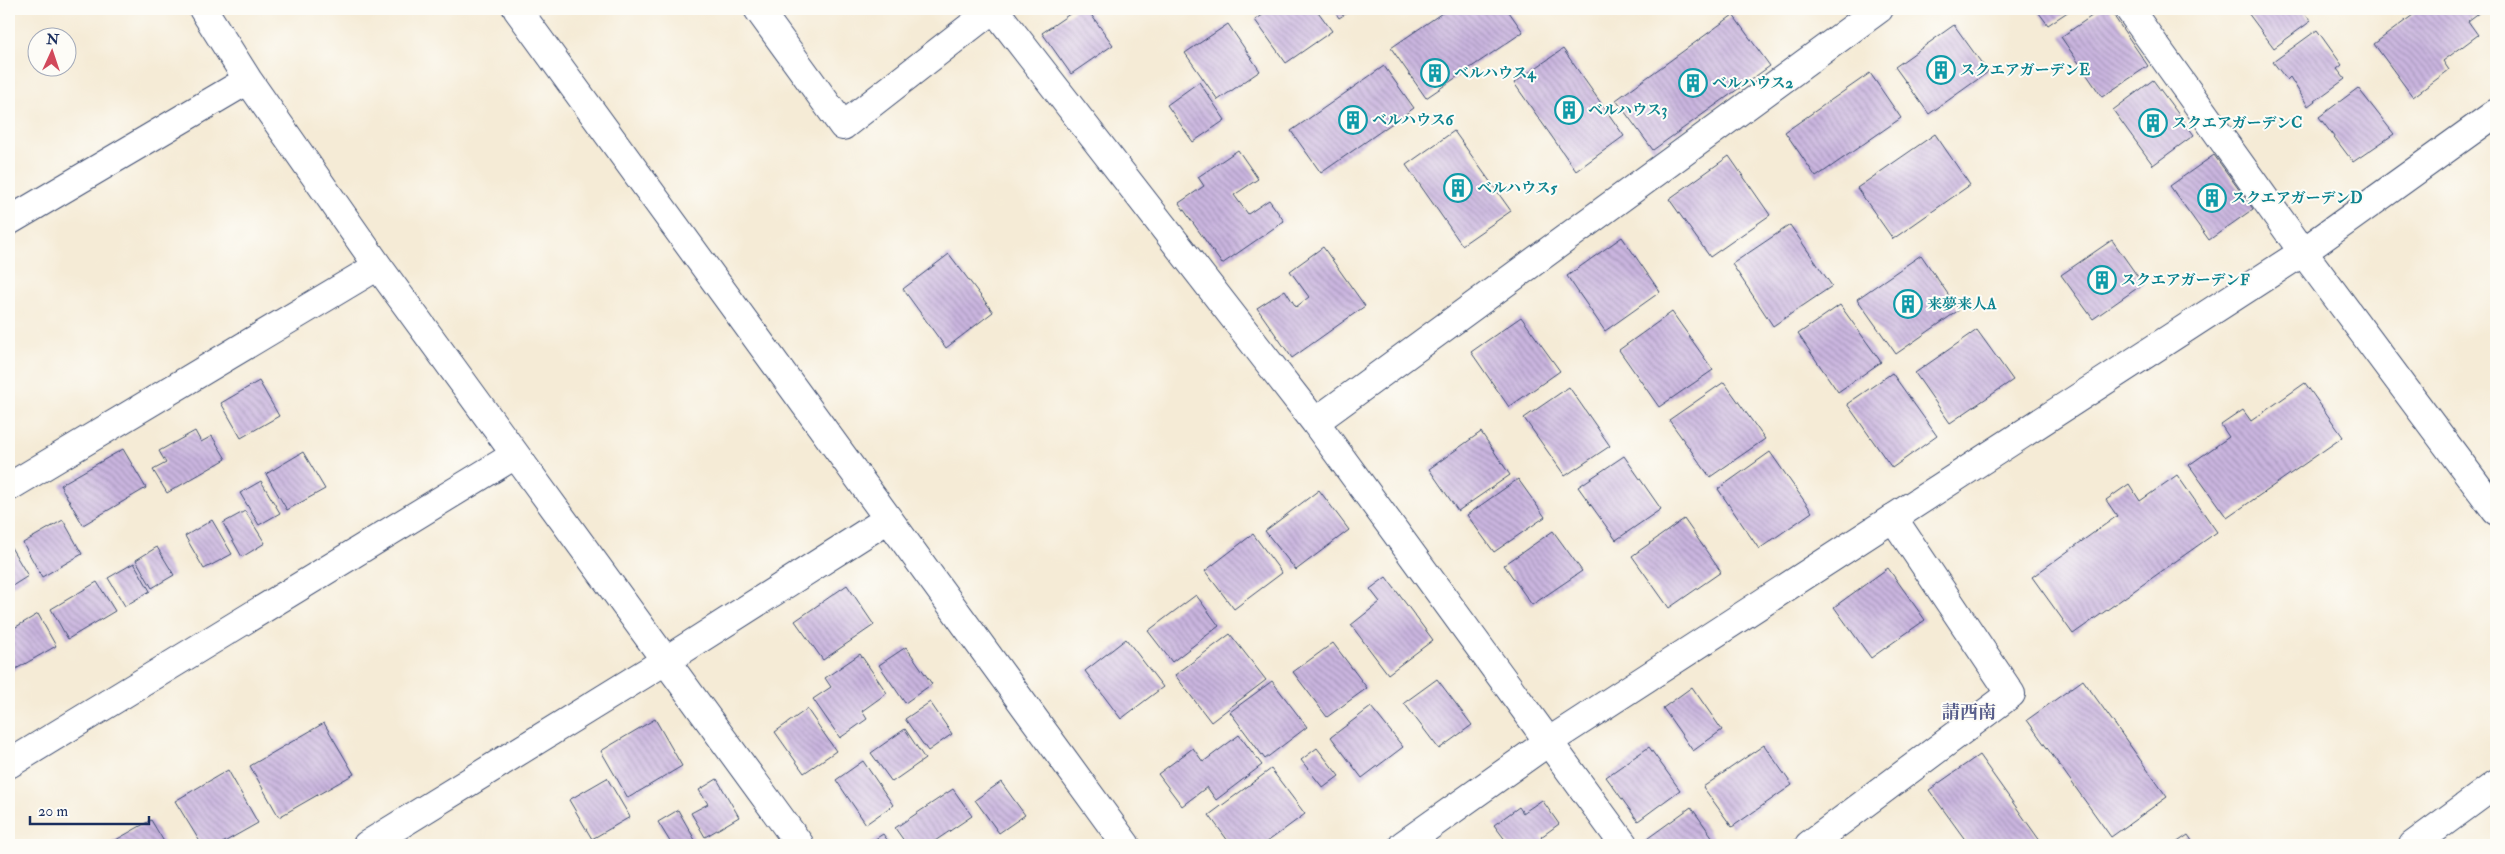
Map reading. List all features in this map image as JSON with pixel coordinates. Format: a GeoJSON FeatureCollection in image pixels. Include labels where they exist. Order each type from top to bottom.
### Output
{"type":"FeatureCollection","features":[{"type":"Feature","properties":{"kind":"street"},"geometry":{"type":"LineString","coordinates":[[203,9],[248,80],[378,266],[800,845]]}},
{"type":"Feature","properties":{"kind":"street"},"geometry":{"type":"LineString","coordinates":[[517,9],[1126,845]]}},
{"type":"Feature","properties":{"kind":"street"},"geometry":{"type":"LineString","coordinates":[[758,9],[843,126],[993,9],[1315,422],[1624,845]]}},
{"type":"Feature","properties":{"kind":"street"},"geometry":{"type":"LineString","coordinates":[[1315,422],[1879,9]]}},
{"type":"Feature","properties":{"kind":"street"},"geometry":{"type":"LineString","coordinates":[[2129,9],[2303,252],[2496,511]]}},
{"type":"Feature","properties":{"kind":"street"},"geometry":{"type":"LineString","coordinates":[[9,221],[248,80]]}},
{"type":"Feature","properties":{"kind":"street"},"geometry":{"type":"LineString","coordinates":[[1403,845],[1548,742],[2303,252],[2496,113]]}},
{"type":"Feature","properties":{"kind":"street"},"geometry":{"type":"LineString","coordinates":[[9,488],[378,266]]}},
{"type":"Feature","properties":{"kind":"street"},"geometry":{"type":"LineString","coordinates":[[9,764],[514,455]]}},
{"type":"Feature","properties":{"kind":"street"},"geometry":{"type":"LineString","coordinates":[[1809,845],[2011,694],[1893,518]]}},
{"type":"Feature","properties":{"kind":"street"},"geometry":{"type":"LineString","coordinates":[[367,845],[665,661],[888,519]]}},
{"type":"Feature","properties":{"kind":"street"},"geometry":{"type":"LineString","coordinates":[[2413,845],[2496,784]]}},
{"type":"Feature","properties":{"kind":"building"},"geometry":{"type":"Polygon","coordinates":[[[1077,9],[1087,9],[1113,45],[1071,74],[1042,33],[1077,9]]]}},
{"type":"Feature","properties":{"kind":"building"},"geometry":{"type":"Polygon","coordinates":[[[1272,9],[1316,9],[1332,31],[1286,63],[1255,20],[1272,9]]]}},
{"type":"Feature","properties":{"kind":"building"},"geometry":{"type":"Polygon","coordinates":[[[1333,9],[1353,9],[1339,18],[1333,9]]]}},
{"type":"Feature","properties":{"kind":"building","name":"ベルハウス4"},"geometry":{"type":"Polygon","coordinates":[[[1448,9],[1507,9],[1523,32],[1426,98],[1391,48],[1448,9]]]}},
{"type":"Feature","properties":{"kind":"building"},"geometry":{"type":"Polygon","coordinates":[[[2036,9],[2072,9],[2048,25],[2036,9]]]}},
{"type":"Feature","properties":{"kind":"building"},"geometry":{"type":"Polygon","coordinates":[[[2102,9],[2109,9],[2148,66],[2102,97],[2061,37],[2102,9]]]}},
{"type":"Feature","properties":{"kind":"building"},"geometry":{"type":"Polygon","coordinates":[[[2245,9],[2301,9],[2311,21],[2274,48],[2245,9]]]}},
{"type":"Feature","properties":{"kind":"building"},"geometry":{"type":"Polygon","coordinates":[[[2421,9],[2484,9],[2468,21],[2478,35],[2443,61],[2449,70],[2413,97],[2374,44],[2421,9]]]}},
{"type":"Feature","properties":{"kind":"building","name":"ベルハウス2"},"geometry":{"type":"Polygon","coordinates":[[[1733,15],[1770,66],[1653,150],[1616,100],[1733,15]]]}},
{"type":"Feature","properties":{"kind":"building"},"geometry":{"type":"Polygon","coordinates":[[[1228,24],[1260,71],[1218,100],[1185,53],[1228,24]]]}},
{"type":"Feature","properties":{"kind":"building","name":"スクエアガーデンE"},"geometry":{"type":"Polygon","coordinates":[[[1954,25],[1988,72],[1929,114],[1895,67],[1954,25]]]}},
{"type":"Feature","properties":{"kind":"building"},"geometry":{"type":"Polygon","coordinates":[[[2317,30],[2342,65],[2337,69],[2345,79],[2308,106],[2290,77],[2287,80],[2273,62],[2317,30]]]}},
{"type":"Feature","properties":{"kind":"building","name":"ベルハウス3"},"geometry":{"type":"Polygon","coordinates":[[[1563,49],[1624,136],[1576,171],[1514,83],[1563,49]]]}},
{"type":"Feature","properties":{"kind":"building","name":"ベルハウス6"},"geometry":{"type":"Polygon","coordinates":[[[1384,66],[1414,108],[1321,173],[1291,131],[1384,66]]]}},
{"type":"Feature","properties":{"kind":"building"},"geometry":{"type":"Polygon","coordinates":[[[1870,73],[1901,118],[1816,177],[1785,132],[1870,73]]]}},
{"type":"Feature","properties":{"kind":"building","name":"スクエアガーデンC"},"geometry":{"type":"Polygon","coordinates":[[[2153,80],[2194,135],[2153,165],[2113,110],[2153,80]]]}},
{"type":"Feature","properties":{"kind":"building"},"geometry":{"type":"Polygon","coordinates":[[[1199,82],[1225,120],[1193,142],[1167,105],[1199,82]]]}},
{"type":"Feature","properties":{"kind":"building"},"geometry":{"type":"Polygon","coordinates":[[[2358,88],[2394,134],[2353,162],[2319,117],[2358,88]]]}},
{"type":"Feature","properties":{"kind":"building","name":"ベルハウス5"},"geometry":{"type":"Polygon","coordinates":[[[1454,131],[1511,211],[1462,245],[1406,165],[1454,131]]]}},
{"type":"Feature","properties":{"kind":"building"},"geometry":{"type":"Polygon","coordinates":[[[1935,134],[1970,185],[1893,239],[1857,188],[1935,134]]]}},
{"type":"Feature","properties":{"kind":"building"},"geometry":{"type":"Polygon","coordinates":[[[1238,150],[1258,179],[1234,195],[1248,214],[1269,200],[1284,221],[1222,264],[1179,203],[1204,186],[1198,177],[1238,150]]]}},
{"type":"Feature","properties":{"kind":"building","name":"スクエアガーデンD"},"geometry":{"type":"Polygon","coordinates":[[[2214,155],[2253,209],[2209,240],[2170,186],[2214,155]]]}},
{"type":"Feature","properties":{"kind":"building"},"geometry":{"type":"Polygon","coordinates":[[[1729,156],[1770,215],[1710,257],[1669,199],[1729,156]]]}},
{"type":"Feature","properties":{"kind":"building"},"geometry":{"type":"Polygon","coordinates":[[[1790,225],[1832,286],[1773,326],[1732,264],[1790,225]]]}},
{"type":"Feature","properties":{"kind":"building"},"geometry":{"type":"Polygon","coordinates":[[[1622,237],[1660,292],[1605,331],[1567,276],[1622,237]]]}},
{"type":"Feature","properties":{"kind":"building","name":"スクエアガーデンF"},"geometry":{"type":"Polygon","coordinates":[[[2112,240],[2143,284],[2093,319],[2061,275],[2112,240]]]}},
{"type":"Feature","properties":{"kind":"building"},"geometry":{"type":"Polygon","coordinates":[[[1323,247],[1365,306],[1292,358],[1257,308],[1285,290],[1296,307],[1309,297],[1290,271],[1323,247]]]}},
{"type":"Feature","properties":{"kind":"building"},"geometry":{"type":"Polygon","coordinates":[[[949,254],[993,312],[946,348],[903,289],[949,254]]]}},
{"type":"Feature","properties":{"kind":"building","name":"来夢来人A"},"geometry":{"type":"Polygon","coordinates":[[[1921,255],[1959,310],[1896,354],[1857,299],[1921,255]]]}},
{"type":"Feature","properties":{"kind":"building"},"geometry":{"type":"Polygon","coordinates":[[[1840,305],[1881,362],[1838,392],[1798,334],[1840,305]]]}},
{"type":"Feature","properties":{"kind":"building"},"geometry":{"type":"Polygon","coordinates":[[[1672,312],[1713,370],[1659,407],[1619,350],[1672,312]]]}},
{"type":"Feature","properties":{"kind":"building"},"geometry":{"type":"Polygon","coordinates":[[[1521,317],[1560,371],[1509,407],[1471,352],[1521,317]]]}},
{"type":"Feature","properties":{"kind":"building"},"geometry":{"type":"Polygon","coordinates":[[[1977,330],[2013,380],[1950,423],[1915,373],[1977,330]]]}},
{"type":"Feature","properties":{"kind":"building"},"geometry":{"type":"Polygon","coordinates":[[[1892,373],[1937,436],[1892,468],[1847,404],[1892,373]]]}},
{"type":"Feature","properties":{"kind":"building"},"geometry":{"type":"Polygon","coordinates":[[[259,381],[279,416],[241,438],[221,403],[259,381]]]}},
{"type":"Feature","properties":{"kind":"building"},"geometry":{"type":"Polygon","coordinates":[[[1724,382],[1765,439],[1710,477],[1669,420],[1724,382]]]}},
{"type":"Feature","properties":{"kind":"building"},"geometry":{"type":"Polygon","coordinates":[[[2305,383],[2343,437],[2227,518],[2189,465],[2229,437],[2221,425],[2243,410],[2251,421],[2305,383]]]}},
{"type":"Feature","properties":{"kind":"building"},"geometry":{"type":"Polygon","coordinates":[[[1569,387],[1610,446],[1565,476],[1524,418],[1569,387]]]}},
{"type":"Feature","properties":{"kind":"building"},"geometry":{"type":"Polygon","coordinates":[[[195,431],[201,442],[212,436],[226,459],[167,493],[153,470],[166,463],[159,451],[195,431]]]}},
{"type":"Feature","properties":{"kind":"building"},"geometry":{"type":"Polygon","coordinates":[[[1481,432],[1510,475],[1458,511],[1429,469],[1481,432]]]}},
{"type":"Feature","properties":{"kind":"building"},"geometry":{"type":"Polygon","coordinates":[[[123,449],[146,488],[83,525],[60,485],[123,449]]]}},
{"type":"Feature","properties":{"kind":"building"},"geometry":{"type":"Polygon","coordinates":[[[303,452],[325,489],[287,510],[266,474],[303,452]]]}},
{"type":"Feature","properties":{"kind":"building"},"geometry":{"type":"Polygon","coordinates":[[[1770,452],[1812,512],[1759,549],[1718,489],[1770,452]]]}},
{"type":"Feature","properties":{"kind":"building"},"geometry":{"type":"Polygon","coordinates":[[[1624,456],[1661,509],[1616,540],[1578,487],[1624,456]]]}},
{"type":"Feature","properties":{"kind":"building"},"geometry":{"type":"Polygon","coordinates":[[[2177,475],[2217,532],[2073,634],[2032,577],[2117,516],[2106,500],[2129,484],[2140,501],[2177,475]]]}},
{"type":"Feature","properties":{"kind":"building"},"geometry":{"type":"Polygon","coordinates":[[[1518,479],[1545,517],[1494,552],[1467,515],[1518,479]]]}},
{"type":"Feature","properties":{"kind":"building"},"geometry":{"type":"Polygon","coordinates":[[[261,481],[280,513],[259,525],[240,493],[261,481]]]}},
{"type":"Feature","properties":{"kind":"building"},"geometry":{"type":"Polygon","coordinates":[[[1319,490],[1349,530],[1296,570],[1265,531],[1319,490]]]}},
{"type":"Feature","properties":{"kind":"building"},"geometry":{"type":"Polygon","coordinates":[[[245,511],[265,543],[242,557],[223,523],[245,511]]]}},
{"type":"Feature","properties":{"kind":"building"},"geometry":{"type":"Polygon","coordinates":[[[1684,519],[1721,572],[1669,608],[1632,556],[1684,519]]]}},
{"type":"Feature","properties":{"kind":"building"},"geometry":{"type":"Polygon","coordinates":[[[63,520],[82,554],[42,577],[23,543],[63,520]]]}},
{"type":"Feature","properties":{"kind":"building"},"geometry":{"type":"Polygon","coordinates":[[[212,520],[232,554],[204,569],[185,536],[212,520]]]}},
{"type":"Feature","properties":{"kind":"building"},"geometry":{"type":"Polygon","coordinates":[[[1553,531],[1582,571],[1532,605],[1504,565],[1553,531]]]}},
{"type":"Feature","properties":{"kind":"building"},"geometry":{"type":"Polygon","coordinates":[[[1253,534],[1282,573],[1234,609],[1205,571],[1253,534]]]}},
{"type":"Feature","properties":{"kind":"building"},"geometry":{"type":"Polygon","coordinates":[[[9,544],[28,576],[9,588],[9,544]]]}},
{"type":"Feature","properties":{"kind":"building"},"geometry":{"type":"Polygon","coordinates":[[[157,547],[174,575],[152,588],[136,560],[157,547]]]}},
{"type":"Feature","properties":{"kind":"building"},"geometry":{"type":"Polygon","coordinates":[[[134,563],[150,591],[125,606],[108,578],[134,563]]]}},
{"type":"Feature","properties":{"kind":"building"},"geometry":{"type":"Polygon","coordinates":[[[1888,568],[1925,620],[1871,658],[1834,607],[1888,568]]]}},
{"type":"Feature","properties":{"kind":"building"},"geometry":{"type":"Polygon","coordinates":[[[1386,577],[1433,640],[1388,674],[1351,625],[1380,602],[1370,589],[1386,577]]]}},
{"type":"Feature","properties":{"kind":"building"},"geometry":{"type":"Polygon","coordinates":[[[97,582],[115,611],[68,639],[51,609],[97,582]]]}},
{"type":"Feature","properties":{"kind":"building"},"geometry":{"type":"Polygon","coordinates":[[[847,585],[874,625],[823,660],[795,621],[847,585]]]}},
{"type":"Feature","properties":{"kind":"building"},"geometry":{"type":"Polygon","coordinates":[[[1196,595],[1219,626],[1172,662],[1148,631],[1196,595]]]}},
{"type":"Feature","properties":{"kind":"building"},"geometry":{"type":"Polygon","coordinates":[[[38,614],[56,646],[9,673],[9,631],[38,614]]]}},
{"type":"Feature","properties":{"kind":"building"},"geometry":{"type":"Polygon","coordinates":[[[1230,634],[1266,680],[1211,722],[1175,675],[1230,634]]]}},
{"type":"Feature","properties":{"kind":"building"},"geometry":{"type":"Polygon","coordinates":[[[1126,639],[1163,687],[1121,719],[1085,671],[1126,639]]]}},
{"type":"Feature","properties":{"kind":"building"},"geometry":{"type":"Polygon","coordinates":[[[1333,643],[1367,688],[1327,717],[1293,672],[1333,643]]]}},
{"type":"Feature","properties":{"kind":"building"},"geometry":{"type":"Polygon","coordinates":[[[906,647],[932,684],[905,703],[879,665],[906,647]]]}},
{"type":"Feature","properties":{"kind":"building"},"geometry":{"type":"Polygon","coordinates":[[[860,654],[887,693],[862,711],[867,719],[840,738],[813,699],[831,687],[825,678],[860,654]]]}},
{"type":"Feature","properties":{"kind":"building"},"geometry":{"type":"Polygon","coordinates":[[[1437,679],[1472,725],[1439,749],[1404,703],[1437,679]]]}},
{"type":"Feature","properties":{"kind":"building"},"geometry":{"type":"Polygon","coordinates":[[[2083,680],[2167,797],[2111,837],[2027,720],[2083,680]]]}},
{"type":"Feature","properties":{"kind":"building"},"geometry":{"type":"Polygon","coordinates":[[[1272,681],[1307,727],[1265,759],[1230,712],[1272,681]]]}},
{"type":"Feature","properties":{"kind":"building"},"geometry":{"type":"Polygon","coordinates":[[[1692,687],[1722,730],[1693,751],[1663,708],[1692,687]]]}},
{"type":"Feature","properties":{"kind":"building"},"geometry":{"type":"Polygon","coordinates":[[[930,702],[952,734],[928,751],[905,719],[930,702]]]}},
{"type":"Feature","properties":{"kind":"building"},"geometry":{"type":"Polygon","coordinates":[[[1371,707],[1403,747],[1362,778],[1331,737],[1371,707]]]}},
{"type":"Feature","properties":{"kind":"building"},"geometry":{"type":"Polygon","coordinates":[[[807,709],[836,751],[804,773],[775,732],[807,709]]]}},
{"type":"Feature","properties":{"kind":"building"},"geometry":{"type":"Polygon","coordinates":[[[655,719],[682,766],[628,798],[601,751],[655,719]]]}},
{"type":"Feature","properties":{"kind":"building"},"geometry":{"type":"Polygon","coordinates":[[[324,723],[354,774],[279,817],[250,766],[324,723]]]}},
{"type":"Feature","properties":{"kind":"building"},"geometry":{"type":"Polygon","coordinates":[[[905,729],[925,759],[892,782],[871,753],[905,729]]]}},
{"type":"Feature","properties":{"kind":"building"},"geometry":{"type":"Polygon","coordinates":[[[1239,735],[1262,765],[1216,800],[1207,787],[1182,806],[1158,774],[1193,748],[1203,762],[1239,735]]]}},
{"type":"Feature","properties":{"kind":"building"},"geometry":{"type":"Polygon","coordinates":[[[1764,745],[1792,785],[1732,827],[1703,787],[1764,745]]]}},
{"type":"Feature","properties":{"kind":"building"},"geometry":{"type":"Polygon","coordinates":[[[1649,747],[1680,790],[1638,821],[1606,777],[1649,747]]]}},
{"type":"Feature","properties":{"kind":"building"},"geometry":{"type":"Polygon","coordinates":[[[1317,748],[1339,776],[1323,788],[1301,760],[1317,748]]]}},
{"type":"Feature","properties":{"kind":"building"},"geometry":{"type":"Polygon","coordinates":[[[1979,755],[2043,845],[1969,845],[1929,790],[1979,755]]]}},
{"type":"Feature","properties":{"kind":"building"},"geometry":{"type":"Polygon","coordinates":[[[863,761],[893,805],[866,824],[836,780],[863,761]]]}},
{"type":"Feature","properties":{"kind":"building"},"geometry":{"type":"Polygon","coordinates":[[[1271,769],[1305,814],[1263,845],[1231,845],[1209,815],[1271,769]]]}},
{"type":"Feature","properties":{"kind":"building"},"geometry":{"type":"Polygon","coordinates":[[[228,770],[258,823],[219,845],[202,845],[175,801],[228,770]]]}},
{"type":"Feature","properties":{"kind":"building"},"geometry":{"type":"Polygon","coordinates":[[[607,778],[630,817],[592,839],[569,800],[607,778]]]}},
{"type":"Feature","properties":{"kind":"building"},"geometry":{"type":"Polygon","coordinates":[[[717,779],[739,817],[705,837],[691,813],[708,804],[699,790],[717,779]]]}},
{"type":"Feature","properties":{"kind":"building"},"geometry":{"type":"Polygon","coordinates":[[[1001,782],[1025,815],[999,833],[975,800],[1001,782]]]}},
{"type":"Feature","properties":{"kind":"building"},"geometry":{"type":"Polygon","coordinates":[[[953,789],[972,816],[929,845],[907,845],[895,828],[953,789]]]}},
{"type":"Feature","properties":{"kind":"building"},"geometry":{"type":"Polygon","coordinates":[[[1542,800],[1559,824],[1541,837],[1546,845],[1509,845],[1494,825],[1519,807],[1523,813],[1542,800]]]}},
{"type":"Feature","properties":{"kind":"building"},"geometry":{"type":"Polygon","coordinates":[[[1691,807],[1713,838],[1702,845],[1647,845],[1644,841],[1691,807]]]}},
{"type":"Feature","properties":{"kind":"building"},"geometry":{"type":"Polygon","coordinates":[[[678,810],[695,840],[685,845],[672,845],[658,822],[678,810]]]}},
{"type":"Feature","properties":{"kind":"building"},"geometry":{"type":"Polygon","coordinates":[[[151,820],[166,845],[107,845],[151,820]]]}},
{"type":"Feature","properties":{"kind":"building"},"geometry":{"type":"Polygon","coordinates":[[[883,834],[891,845],[866,845],[883,834]]]}},
{"type":"Feature","properties":{"kind":"building"},"geometry":{"type":"Polygon","coordinates":[[[2188,835],[2195,845],[2173,845],[2188,835]]]}},
{"type":"Feature","properties":{"kind":"place","name":"スクエアガーデンE"},"geometry":{"type":"Point","coordinates":[1941,70]}},
{"type":"Feature","properties":{"kind":"place","name":"ベルハウス4"},"geometry":{"type":"Point","coordinates":[1435,73]}},
{"type":"Feature","properties":{"kind":"place","name":"ベルハウス2"},"geometry":{"type":"Point","coordinates":[1693,83]}},
{"type":"Feature","properties":{"kind":"place","name":"ベルハウス3"},"geometry":{"type":"Point","coordinates":[1569,110]}},
{"type":"Feature","properties":{"kind":"place","name":"ベルハウス6"},"geometry":{"type":"Point","coordinates":[1353,120]}},
{"type":"Feature","properties":{"kind":"place","name":"スクエアガーデンC"},"geometry":{"type":"Point","coordinates":[2153,123]}},
{"type":"Feature","properties":{"kind":"place","name":"ベルハウス5"},"geometry":{"type":"Point","coordinates":[1458,188]}},
{"type":"Feature","properties":{"kind":"place","name":"スクエアガーデンD"},"geometry":{"type":"Point","coordinates":[2212,198]}},
{"type":"Feature","properties":{"kind":"place","name":"スクエアガーデンF"},"geometry":{"type":"Point","coordinates":[2102,280]}},
{"type":"Feature","properties":{"kind":"place","name":"来夢来人A"},"geometry":{"type":"Point","coordinates":[1908,304]}},
{"type":"Feature","properties":{"kind":"district","name":"請西南"},"geometry":{"type":"Point","coordinates":[1969,712]}}]}
